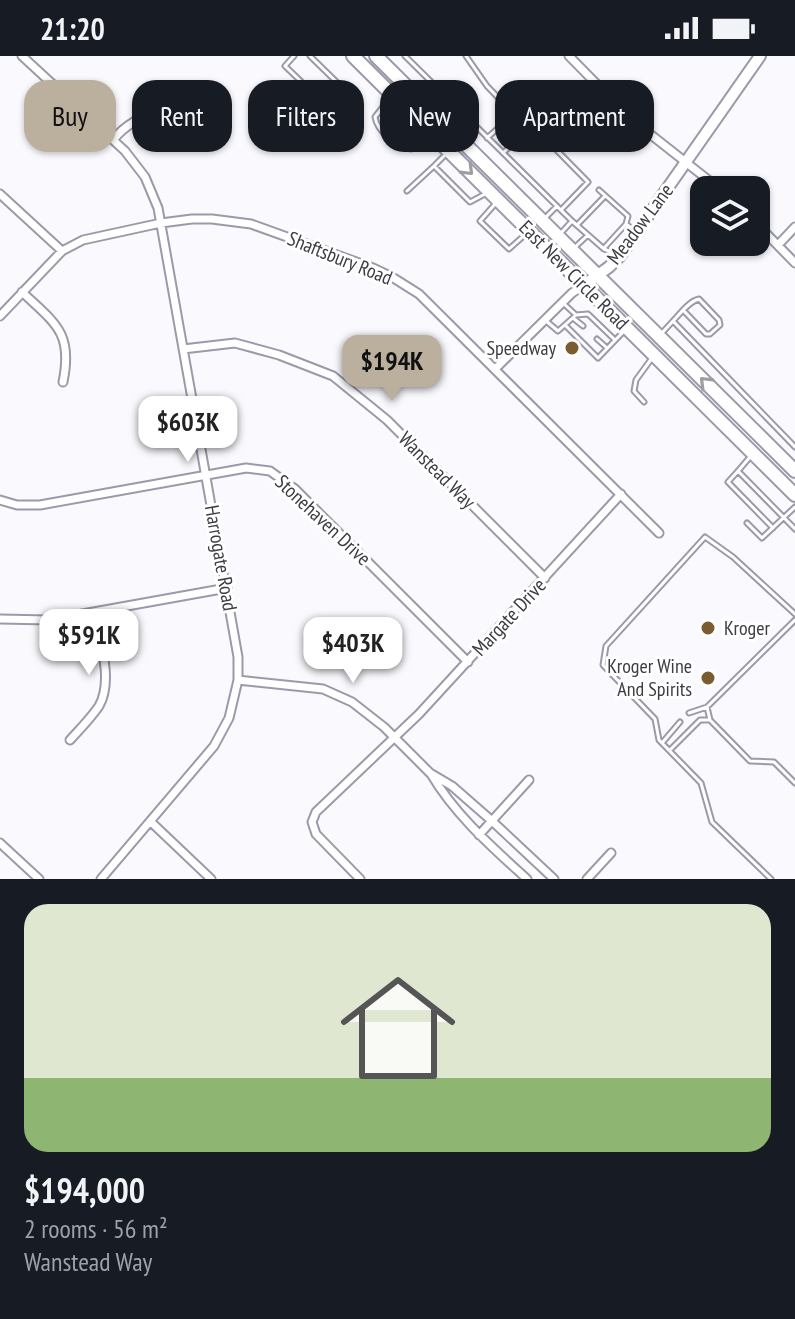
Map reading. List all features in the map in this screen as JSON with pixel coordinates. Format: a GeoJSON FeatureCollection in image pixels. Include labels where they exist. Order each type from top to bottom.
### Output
{"type":"FeatureCollection","features":[{"type":"Feature","properties":{"kind":"highway","name":"East New Circle Road"},"geometry":{"type":"LineString","coordinates":[[353,56],[380,83]]}},
{"type":"Feature","properties":{"kind":"highway","name":"East New Circle Road"},"geometry":{"type":"LineString","coordinates":[[376,56],[400,80]]}},
{"type":"Feature","properties":{"kind":"highway","name":"East New Circle Road"},"geometry":{"type":"LineString","coordinates":[[449,152],[795,495]]}},
{"type":"Feature","properties":{"kind":"highway","name":"East New Circle Road"},"geometry":{"type":"LineString","coordinates":[[474,152],[795,471]]}},
{"type":"Feature","properties":{"kind":"street","name":"Harrogate Road"},"geometry":{"type":"LineString","coordinates":[[22,56],[48,80]]}},
{"type":"Feature","properties":{"kind":"street"},"geometry":{"type":"LineString","coordinates":[[31,64],[38,56]]}},
{"type":"Feature","properties":{"kind":"street"},"geometry":{"type":"LineString","coordinates":[[569,56],[631,119],[702,176]]}},
{"type":"Feature","properties":{"kind":"street","name":"Meadow Lane"},"geometry":{"type":"LineString","coordinates":[[495,369],[563,302],[620,256],[760,56]]}},
{"type":"Feature","properties":{"kind":"street"},"geometry":{"type":"LineString","coordinates":[[116,137],[132,121]]}},
{"type":"Feature","properties":{"kind":"street","name":"Harrogate Road"},"geometry":{"type":"LineString","coordinates":[[101,879],[214,746],[229,718],[238,680],[238,657],[227,588],[158,208],[137,164],[116,143]]}},
{"type":"Feature","properties":{"kind":"street"},"geometry":{"type":"LineString","coordinates":[[0,194],[62,251]]}},
{"type":"Feature","properties":{"kind":"street","name":"Shaftsbury Road"},"geometry":{"type":"LineString","coordinates":[[0,316],[62,251],[96,237],[161,223],[212,219],[251,224],[373,268],[419,294],[659,533]]}},
{"type":"Feature","properties":{"kind":"street"},"geometry":{"type":"LineString","coordinates":[[778,245],[795,227]]}},
{"type":"Feature","properties":{"kind":"street"},"geometry":{"type":"LineString","coordinates":[[770,237],[795,263]]}},
{"type":"Feature","properties":{"kind":"street"},"geometry":{"type":"LineString","coordinates":[[22,292],[57,326],[63,338],[67,362],[63,382]]}},
{"type":"Feature","properties":{"kind":"street","name":"Wanstead Way"},"geometry":{"type":"LineString","coordinates":[[183,349],[225,343],[254,346],[333,376],[387,420],[545,578]]}},
{"type":"Feature","properties":{"kind":"street","name":"Stonehaven Drive"},"geometry":{"type":"LineString","coordinates":[[0,500],[17,505],[40,505],[258,467],[282,477],[468,662]]}},
{"type":"Feature","properties":{"kind":"street","name":"Margate Drive"},"geometry":{"type":"LineString","coordinates":[[360,879],[316,834],[314,816],[338,788],[419,714],[621,494]]}},
{"type":"Feature","properties":{"kind":"street"},"geometry":{"type":"LineString","coordinates":[[0,619],[49,620],[227,588]]}},
{"type":"Feature","properties":{"kind":"street"},"geometry":{"type":"LineString","coordinates":[[70,740],[100,704],[104,693],[105,681],[94,612]]}},
{"type":"Feature","properties":{"kind":"street"},"geometry":{"type":"LineString","coordinates":[[238,680],[323,689],[352,702],[430,773],[452,786],[492,821],[554,879]]}},
{"type":"Feature","properties":{"kind":"street"},"geometry":{"type":"LineString","coordinates":[[430,773],[444,796],[479,835],[527,879]]}},
{"type":"Feature","properties":{"kind":"street"},"geometry":{"type":"LineString","coordinates":[[479,835],[529,780]]}},
{"type":"Feature","properties":{"kind":"street"},"geometry":{"type":"LineString","coordinates":[[151,822],[211,879]]}},
{"type":"Feature","properties":{"kind":"street"},"geometry":{"type":"LineString","coordinates":[[0,843],[39,879]]}},
{"type":"Feature","properties":{"kind":"street"},"geometry":{"type":"LineString","coordinates":[[587,879],[611,853]]}},
{"type":"Feature","properties":{"kind":"lane"},"geometry":{"type":"LineString","coordinates":[[294,56],[285,66],[339,118],[355,100],[310,56]]}},
{"type":"Feature","properties":{"kind":"lane"},"geometry":{"type":"LineString","coordinates":[[405,56],[429,80]]}},
{"type":"Feature","properties":{"kind":"lane"},"geometry":{"type":"LineString","coordinates":[[466,56],[487,86],[514,114],[487,138]]}},
{"type":"Feature","properties":{"kind":"lane"},"geometry":{"type":"LineString","coordinates":[[380,111],[375,117],[380,128]]}},
{"type":"Feature","properties":{"kind":"lane"},"geometry":{"type":"LineString","coordinates":[[502,153],[532,125],[588,182],[543,220]]}},
{"type":"Feature","properties":{"kind":"lane"},"geometry":{"type":"LineString","coordinates":[[479,130],[572,221],[604,249],[620,256]]}},
{"type":"Feature","properties":{"kind":"lane"},"geometry":{"type":"LineString","coordinates":[[407,191],[449,152]]}},
{"type":"Feature","properties":{"kind":"lane"},"geometry":{"type":"LineString","coordinates":[[434,166],[470,202],[494,196]]}},
{"type":"Feature","properties":{"kind":"lane"},"geometry":{"type":"LineString","coordinates":[[599,190],[628,216],[626,224],[604,249]]}},
{"type":"Feature","properties":{"kind":"lane"},"geometry":{"type":"LineString","coordinates":[[494,196],[480,221],[509,249],[529,231]]}},
{"type":"Feature","properties":{"kind":"lane"},"geometry":{"type":"LineString","coordinates":[[577,225],[605,196]]}},
{"type":"Feature","properties":{"kind":"lane"},"geometry":{"type":"LineString","coordinates":[[558,236],[572,221]]}},
{"type":"Feature","properties":{"kind":"lane"},"geometry":{"type":"LineString","coordinates":[[626,224],[637,232]]}},
{"type":"Feature","properties":{"kind":"lane"},"geometry":{"type":"LineString","coordinates":[[572,250],[588,235]]}},
{"type":"Feature","properties":{"kind":"lane"},"geometry":{"type":"LineString","coordinates":[[658,337],[683,310],[699,299],[720,325],[706,334],[683,310]]}},
{"type":"Feature","properties":{"kind":"lane"},"geometry":{"type":"LineString","coordinates":[[545,320],[558,331],[575,316],[588,314],[600,301]]}},
{"type":"Feature","properties":{"kind":"lane"},"geometry":{"type":"LineString","coordinates":[[563,302],[583,326]]}},
{"type":"Feature","properties":{"kind":"lane"},"geometry":{"type":"LineString","coordinates":[[588,314],[615,340]]}},
{"type":"Feature","properties":{"kind":"lane"},"geometry":{"type":"LineString","coordinates":[[673,321],[795,447]]}},
{"type":"Feature","properties":{"kind":"lane"},"geometry":{"type":"LineString","coordinates":[[565,325],[598,358],[627,328]]}},
{"type":"Feature","properties":{"kind":"lane"},"geometry":{"type":"LineString","coordinates":[[597,339],[608,348]]}},
{"type":"Feature","properties":{"kind":"lane"},"geometry":{"type":"LineString","coordinates":[[644,402],[634,391],[636,380],[654,355]]}},
{"type":"Feature","properties":{"kind":"lane"},"geometry":{"type":"LineString","coordinates":[[728,428],[751,404]]}},
{"type":"Feature","properties":{"kind":"lane"},"geometry":{"type":"LineString","coordinates":[[754,454],[728,482],[773,528]]}},
{"type":"Feature","properties":{"kind":"lane"},"geometry":{"type":"LineString","coordinates":[[738,471],[795,529]]}},
{"type":"Feature","properties":{"kind":"lane"},"geometry":{"type":"LineString","coordinates":[[747,523],[762,538],[795,507]]}},
{"type":"Feature","properties":{"kind":"lane"},"geometry":{"type":"LineString","coordinates":[[771,879],[712,822],[701,783],[662,743],[655,719],[603,665],[606,646],[705,537],[733,557],[795,614]]}},
{"type":"Feature","properties":{"kind":"lane"},"geometry":{"type":"LineString","coordinates":[[689,713],[707,707],[795,620]]}},
{"type":"Feature","properties":{"kind":"lane"},"geometry":{"type":"LineString","coordinates":[[707,707],[710,720],[750,761],[774,762],[795,783]]}},
{"type":"Feature","properties":{"kind":"lane"},"geometry":{"type":"LineString","coordinates":[[669,751],[700,720],[710,720]]}},
{"type":"Feature","properties":{"kind":"lane"},"geometry":{"type":"LineString","coordinates":[[662,743],[680,722]]}},
{"type":"Feature","properties":{"kind":"place","name":"Speedway"},"geometry":{"type":"Point","coordinates":[572,348]}},
{"type":"Feature","properties":{"kind":"place","name":"Kroger"},"geometry":{"type":"Point","coordinates":[708,628]}},
{"type":"Feature","properties":{"kind":"place","name":"Kroger Wine And Spirits"},"geometry":{"type":"Point","coordinates":[708,678]}}]}
